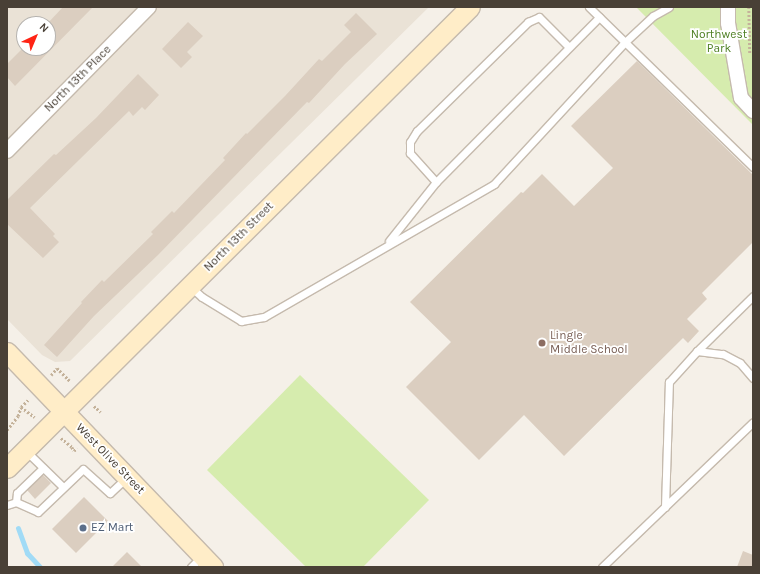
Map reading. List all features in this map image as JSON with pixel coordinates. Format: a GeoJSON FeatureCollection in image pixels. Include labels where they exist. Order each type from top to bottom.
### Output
{"type":"FeatureCollection","features":[{"type":"Feature","properties":{"kind":"main road","name":"North 13th Street"},"geometry":{"type":"LineString","coordinates":[[7,468],[470,7]]}},
{"type":"Feature","properties":{"kind":"main road","name":"West Olive Street"},"geometry":{"type":"LineString","coordinates":[[7,352],[127,477],[202,563]]}},
{"type":"Feature","properties":{"kind":"street","name":"North 13th Place"},"geometry":{"type":"LineString","coordinates":[[7,151],[149,7]]}},
{"type":"Feature","properties":{"kind":"street"},"geometry":{"type":"LineString","coordinates":[[728,7],[728,23],[741,98],[753,111]]}},
{"type":"Feature","properties":{"kind":"lane"},"geometry":{"type":"LineString","coordinates":[[589,7],[753,167]]}},
{"type":"Feature","properties":{"kind":"lane"},"geometry":{"type":"LineString","coordinates":[[190,286],[202,298],[241,321],[264,317],[386,245],[494,184],[625,42],[653,16],[669,7]]}},
{"type":"Feature","properties":{"kind":"lane"},"geometry":{"type":"LineString","coordinates":[[436,182],[410,153],[410,142],[417,131],[528,22],[538,17],[569,47]]}},
{"type":"Feature","properties":{"kind":"lane"},"geometry":{"type":"LineString","coordinates":[[386,245],[436,182],[599,17]]}},
{"type":"Feature","properties":{"kind":"lane"},"geometry":{"type":"LineString","coordinates":[[665,507],[670,382],[697,351],[753,296]]}},
{"type":"Feature","properties":{"kind":"lane"},"geometry":{"type":"LineString","coordinates":[[697,351],[723,354],[740,363],[753,378]]}},
{"type":"Feature","properties":{"kind":"lane"},"geometry":{"type":"LineString","coordinates":[[602,567],[753,422]]}},
{"type":"Feature","properties":{"kind":"lane"},"geometry":{"type":"LineString","coordinates":[[25,450],[63,487]]}},
{"type":"Feature","properties":{"kind":"lane"},"geometry":{"type":"LineString","coordinates":[[16,502],[17,494],[43,468]]}},
{"type":"Feature","properties":{"kind":"lane"},"geometry":{"type":"LineString","coordinates":[[7,505],[16,502],[38,512],[83,468],[110,493],[127,477]]}},
{"type":"Feature","properties":{"kind":"path"},"geometry":{"type":"LineString","coordinates":[[749,7],[750,61]]}},
{"type":"Feature","properties":{"kind":"path"},"geometry":{"type":"LineString","coordinates":[[55,371],[57,368],[60,371]]}},
{"type":"Feature","properties":{"kind":"path"},"geometry":{"type":"LineString","coordinates":[[7,430],[18,416],[21,407],[24,404]]}},
{"type":"Feature","properties":{"kind":"path"},"geometry":{"type":"LineString","coordinates":[[21,407],[24,410]]}},
{"type":"Feature","properties":{"kind":"path"},"geometry":{"type":"LineString","coordinates":[[98,409],[101,412]]}},
{"type":"Feature","properties":{"kind":"path"},"geometry":{"type":"LineString","coordinates":[[72,447],[74,451]]}},
{"type":"Feature","properties":{"kind":"shaded area"},"geometry":{"type":"Polygon","coordinates":[[[7,7],[429,7],[70,361],[55,362],[42,355],[7,319],[7,7]]]}},
{"type":"Feature","properties":{"kind":"green space","name":"Northwest Park"},"geometry":{"type":"Polygon","coordinates":[[[636,7],[753,7],[753,125],[636,7]]]}},
{"type":"Feature","properties":{"kind":"green space"},"geometry":{"type":"Polygon","coordinates":[[[300,375],[429,500],[363,567],[306,567],[207,470],[300,375]]]}},
{"type":"Feature","properties":{"kind":"building"},"geometry":{"type":"Polygon","coordinates":[[[63,7],[93,7],[56,44],[56,16],[55,16],[63,7]]]}},
{"type":"Feature","properties":{"kind":"building"},"geometry":{"type":"Polygon","coordinates":[[[356,13],[377,34],[345,64],[309,103],[307,102],[158,255],[94,316],[57,357],[44,345],[82,303],[81,302],[102,280],[104,282],[153,234],[151,232],[172,211],[174,213],[225,160],[223,158],[246,133],[247,134],[285,96],[319,59],[322,61],[351,32],[344,25],[356,13]]]}},
{"type":"Feature","properties":{"kind":"building"},"geometry":{"type":"Polygon","coordinates":[[[188,22],[203,36],[187,52],[192,57],[181,68],[162,49],[188,22]]]}},
{"type":"Feature","properties":{"kind":"building"},"geometry":{"type":"Polygon","coordinates":[[[16,55],[45,56],[15,86],[7,77],[7,64],[16,55]]]}},
{"type":"Feature","properties":{"kind":"building"},"geometry":{"type":"Polygon","coordinates":[[[637,61],[753,175],[753,242],[702,293],[707,299],[687,319],[699,331],[688,343],[683,338],[564,456],[524,415],[479,460],[406,387],[451,342],[410,302],[521,192],[523,193],[542,174],[574,206],[613,168],[571,126],[637,61]]]}},
{"type":"Feature","properties":{"kind":"building"},"geometry":{"type":"Polygon","coordinates":[[[138,74],[159,95],[145,110],[142,107],[133,116],[129,111],[30,208],[55,234],[53,236],[59,242],[43,258],[7,224],[7,200],[54,154],[56,155],[96,118],[138,74]]]}},
{"type":"Feature","properties":{"kind":"building"},"geometry":{"type":"Polygon","coordinates":[[[43,475],[51,483],[35,499],[27,490],[43,475]]]}},
{"type":"Feature","properties":{"kind":"building"},"geometry":{"type":"Polygon","coordinates":[[[84,497],[108,521],[76,553],[52,529],[84,497]]]}},
{"type":"Feature","properties":{"kind":"building"},"geometry":{"type":"Polygon","coordinates":[[[743,551],[753,555],[753,567],[737,567],[743,551]]]}},
{"type":"Feature","properties":{"kind":"building"},"geometry":{"type":"Polygon","coordinates":[[[127,552],[142,567],[112,567],[127,552]]]}},
{"type":"Feature","properties":{"kind":"waterway"},"geometry":{"type":"LineString","coordinates":[[18,528],[27,553],[40,567]]}},
{"type":"Feature","properties":{"kind":"place","name":"Lingle Middle School"},"geometry":{"type":"Point","coordinates":[542,343]}},
{"type":"Feature","properties":{"kind":"place","name":"EZ Mart"},"geometry":{"type":"Point","coordinates":[83,528]}}]}
